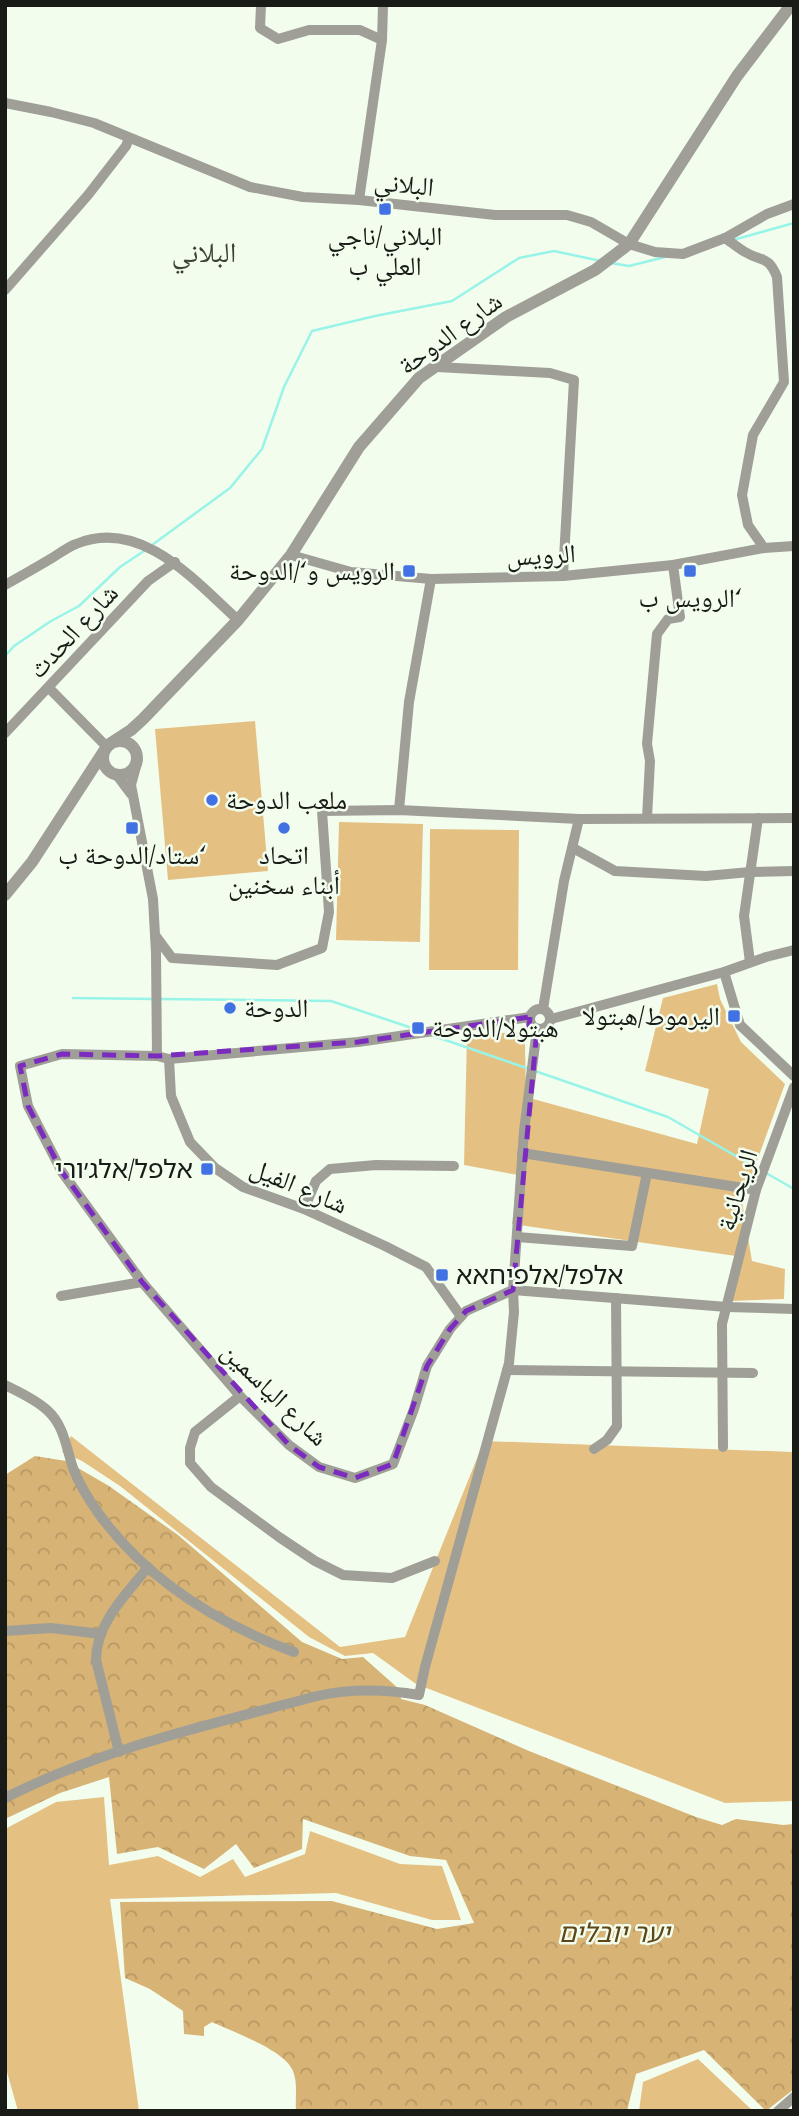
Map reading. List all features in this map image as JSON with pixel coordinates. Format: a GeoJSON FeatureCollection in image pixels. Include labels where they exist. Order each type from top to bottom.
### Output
{"type":"FeatureCollection","features":[{"type":"Feature","properties":{"kind":"street"},"geometry":{"type":"LineString","coordinates":[[261,5],[260,28],[278,39],[309,30],[360,30],[382,40]]}},
{"type":"Feature","properties":{"kind":"street"},"geometry":{"type":"LineString","coordinates":[[359,200],[382,40],[383,5]]}},
{"type":"Feature","properties":{"kind":"street","name":"شارع الدوحة"},"geometry":{"type":"LineString","coordinates":[[5,895],[33,862],[76,797],[81,784],[108,747],[146,716],[238,620],[292,555],[359,447],[419,379],[506,317],[595,271],[629,244],[737,76],[791,5]]}},
{"type":"Feature","properties":{"kind":"street","name":"البلاني"},"geometry":{"type":"LineString","coordinates":[[5,103],[94,123],[250,187],[303,197],[359,200],[495,215],[567,215],[592,222],[629,244],[655,253],[682,254],[725,238],[767,214],[794,204]]}},
{"type":"Feature","properties":{"kind":"street"},"geometry":{"type":"LineString","coordinates":[[5,290],[88,195],[126,146],[129,138]]}},
{"type":"Feature","properties":{"kind":"street"},"geometry":{"type":"LineString","coordinates":[[725,238],[746,253],[772,265],[777,277],[784,382],[753,435],[743,495],[748,525],[764,548]]}},
{"type":"Feature","properties":{"kind":"street"},"geometry":{"type":"LineString","coordinates":[[437,367],[550,373],[574,380],[563,576]]}},
{"type":"Feature","properties":{"kind":"street"},"geometry":{"type":"LineString","coordinates":[[5,585],[76,544],[117,538],[154,549],[175,562],[238,620]]}},
{"type":"Feature","properties":{"kind":"street","name":"الرويس"},"geometry":{"type":"LineString","coordinates":[[292,555],[351,572],[431,579],[563,576],[673,565],[764,548],[794,546]]}},
{"type":"Feature","properties":{"kind":"street","name":"شارع الحدث"},"geometry":{"type":"LineString","coordinates":[[5,733],[148,581],[175,562]]}},
{"type":"Feature","properties":{"kind":"street"},"geometry":{"type":"LineString","coordinates":[[647,818],[650,761],[647,744],[657,634],[668,619],[680,617],[673,565]]}},
{"type":"Feature","properties":{"kind":"street"},"geometry":{"type":"LineString","coordinates":[[398,810],[409,702],[431,579]]}},
{"type":"Feature","properties":{"kind":"street"},"geometry":{"type":"LineString","coordinates":[[49,688],[79,721],[108,747]]}},
{"type":"Feature","properties":{"kind":"street","name":"شارع الدوحة"},"geometry":{"type":"LineString","coordinates":[[137,760],[139,734],[146,716]]}},
{"type":"Feature","properties":{"kind":"street"},"geometry":{"type":"LineString","coordinates":[[132,798],[136,751],[123,741],[108,747],[103,761],[129,790],[150,878],[155,936],[157,1056],[169,1059],[358,1042],[530,1017],[536,1009],[543,1009],[549,1013],[551,1019]]}},
{"type":"Feature","properties":{"kind":"street"},"geometry":{"type":"LineString","coordinates":[[81,784],[100,772],[131,772],[137,760]]}},
{"type":"Feature","properties":{"kind":"street"},"geometry":{"type":"LineString","coordinates":[[155,936],[172,958],[217,962],[277,965],[322,948],[328,912],[322,811],[398,810],[579,819],[794,818]]}},
{"type":"Feature","properties":{"kind":"street"},"geometry":{"type":"LineString","coordinates":[[750,962],[744,916],[758,818]]}},
{"type":"Feature","properties":{"kind":"street"},"geometry":{"type":"LineString","coordinates":[[543,1009],[564,881],[579,819]]}},
{"type":"Feature","properties":{"kind":"street"},"geometry":{"type":"LineString","coordinates":[[573,848],[615,871],[706,876],[794,871]]}},
{"type":"Feature","properties":{"kind":"street"},"geometry":{"type":"LineString","coordinates":[[537,1029],[546,1027],[551,1019],[794,950]]}},
{"type":"Feature","properties":{"kind":"street"},"geometry":{"type":"LineString","coordinates":[[724,972],[740,1025],[794,1076]]}},
{"type":"Feature","properties":{"kind":"street"},"geometry":{"type":"LineString","coordinates":[[530,1017],[531,1024],[537,1029]]}},
{"type":"Feature","properties":{"kind":"street"},"geometry":{"type":"LineString","coordinates":[[5,1798],[60,1773],[119,1752],[195,1728],[341,1691],[378,1690],[419,1695],[507,1370],[513,1325],[522,1153],[537,1029]]}},
{"type":"Feature","properties":{"kind":"street","name":"شارع الياسمين"},"geometry":{"type":"LineString","coordinates":[[157,1056],[62,1054],[20,1066],[28,1106],[62,1172],[142,1282],[240,1396],[289,1445],[319,1467],[355,1478],[393,1464],[427,1366],[450,1329],[460,1315],[513,1290]]}},
{"type":"Feature","properties":{"kind":"street","name":"شارع الفيل"},"geometry":{"type":"LineString","coordinates":[[169,1059],[172,1097],[190,1142],[215,1168],[243,1187],[304,1209],[426,1267],[460,1315]]}},
{"type":"Feature","properties":{"kind":"street","name":"الريحانية"},"geometry":{"type":"LineString","coordinates":[[723,1447],[722,1324],[756,1190],[794,1087]]}},
{"type":"Feature","properties":{"kind":"street"},"geometry":{"type":"LineString","coordinates":[[522,1153],[756,1190]]}},
{"type":"Feature","properties":{"kind":"street"},"geometry":{"type":"LineString","coordinates":[[304,1209],[316,1181],[330,1169],[376,1165],[454,1166]]}},
{"type":"Feature","properties":{"kind":"street"},"geometry":{"type":"LineString","coordinates":[[517,1237],[632,1246],[647,1173]]}},
{"type":"Feature","properties":{"kind":"street"},"geometry":{"type":"LineString","coordinates":[[61,1296],[142,1282]]}},
{"type":"Feature","properties":{"kind":"street"},"geometry":{"type":"LineString","coordinates":[[513,1290],[727,1307],[794,1309]]}},
{"type":"Feature","properties":{"kind":"street"},"geometry":{"type":"LineString","coordinates":[[594,1449],[607,1440],[617,1426],[616,1298]]}},
{"type":"Feature","properties":{"kind":"street"},"geometry":{"type":"LineString","coordinates":[[507,1370],[752,1373]]}},
{"type":"Feature","properties":{"kind":"street"},"geometry":{"type":"LineString","coordinates":[[5,1385],[47,1410],[56,1420],[62,1429],[82,1489],[100,1516],[148,1567],[175,1590],[210,1613],[246,1633],[294,1652]]}},
{"type":"Feature","properties":{"kind":"street"},"geometry":{"type":"LineString","coordinates":[[240,1396],[195,1432],[190,1448],[190,1463],[211,1487],[279,1537],[343,1576],[392,1578],[435,1561]]}},
{"type":"Feature","properties":{"kind":"street"},"geometry":{"type":"LineString","coordinates":[[119,1752],[96,1660],[96,1647],[106,1621],[148,1567]]}},
{"type":"Feature","properties":{"kind":"street"},"geometry":{"type":"LineString","coordinates":[[5,1631],[51,1628],[101,1634]]}},
{"type":"Feature","properties":{"kind":"street"},"geometry":{"type":"LineString","coordinates":[[778,2111],[794,2098]]}},
{"type":"Feature","properties":{"kind":"highlighted area"},"geometry":{"type":"Polygon","coordinates":[[[530,1017],[529,1027],[537,1029],[513,1290],[466,1311],[450,1329],[427,1366],[393,1464],[355,1478],[319,1467],[289,1445],[142,1282],[62,1172],[28,1106],[20,1066],[62,1054],[157,1056],[358,1042],[530,1017]]]}},
{"type":"Feature","properties":{"kind":"shaded area","name":"ملعب الدوحة"},"geometry":{"type":"Polygon","coordinates":[[[255,721],[268,871],[168,880],[155,729],[255,721]]]}},
{"type":"Feature","properties":{"kind":"shaded area"},"geometry":{"type":"Polygon","coordinates":[[[339,822],[423,824],[420,942],[336,940],[339,822]]]}},
{"type":"Feature","properties":{"kind":"shaded area"},"geometry":{"type":"Polygon","coordinates":[[[430,829],[519,830],[518,970],[429,970],[430,829]]]}},
{"type":"Feature","properties":{"kind":"shaded area"},"geometry":{"type":"Polygon","coordinates":[[[717,984],[720,999],[741,1042],[785,1084],[742,1202],[752,1261],[785,1269],[784,1299],[730,1301],[736,1256],[512,1224],[518,1175],[464,1165],[467,1035],[519,1032],[525,1045],[526,1097],[697,1144],[709,1089],[645,1071],[663,998],[717,984]]]}},
{"type":"Feature","properties":{"kind":"shaded area"},"geometry":{"type":"Polygon","coordinates":[[[71,1436],[340,1647],[405,1637],[484,1441],[794,1452],[794,1801],[725,1803],[416,1684],[373,1653],[345,1656],[309,1637],[120,1486],[82,1461],[62,1452],[71,1436]]]}},
{"type":"Feature","properties":{"kind":"shaded area"},"geometry":{"type":"Polygon","coordinates":[[[104,1797],[109,1865],[158,1856],[200,1877],[233,1859],[245,1877],[305,1854],[310,1831],[400,1864],[442,1866],[461,1920],[432,1920],[336,1893],[110,1899],[139,2111],[18,2111],[5,2065],[5,1829],[56,1802],[104,1797]]]}},
{"type":"Feature","properties":{"kind":"shaded area"},"geometry":{"type":"Polygon","coordinates":[[[698,2059],[753,2111],[639,2111],[643,2082],[698,2059]]]}},
{"type":"Feature","properties":{"kind":"green space","name":"יער יובלים"},"geometry":{"type":"Polygon","coordinates":[[[35,1456],[66,1461],[109,1486],[178,1535],[302,1642],[342,1659],[363,1657],[400,1690],[401,1699],[425,1705],[529,1751],[696,1817],[722,1825],[736,1819],[794,1824],[794,2089],[766,2111],[704,2050],[636,2074],[627,2111],[296,2111],[295,2076],[288,2063],[280,2056],[257,2042],[212,2022],[204,2027],[204,2036],[184,2034],[183,2011],[150,1989],[125,1978],[120,1902],[332,1901],[437,1929],[474,1923],[446,1860],[410,1856],[303,1819],[302,1849],[254,1868],[236,1844],[204,1869],[158,1847],[117,1854],[109,1777],[60,1793],[5,1819],[5,1475],[35,1456]]]}},
{"type":"Feature","properties":{"kind":"waterway"},"geometry":{"type":"LineString","coordinates":[[733,240],[794,223]]}},
{"type":"Feature","properties":{"kind":"waterway"},"geometry":{"type":"LineString","coordinates":[[152,545],[230,488],[262,449],[284,387],[312,331],[452,301],[519,258],[554,251],[601,261]]}},
{"type":"Feature","properties":{"kind":"waterway"},"geometry":{"type":"LineString","coordinates":[[611,263],[629,266],[665,257]]}},
{"type":"Feature","properties":{"kind":"waterway"},"geometry":{"type":"LineString","coordinates":[[5,656],[14,646],[79,606],[120,567],[144,551]]}},
{"type":"Feature","properties":{"kind":"waterway"},"geometry":{"type":"LineString","coordinates":[[73,998],[153,999]]}},
{"type":"Feature","properties":{"kind":"waterway"},"geometry":{"type":"LineString","coordinates":[[160,999],[331,1001],[415,1029]]}},
{"type":"Feature","properties":{"kind":"waterway"},"geometry":{"type":"LineString","coordinates":[[431,1035],[668,1117],[760,1170]]}},
{"type":"Feature","properties":{"kind":"waterway"},"geometry":{"type":"LineString","coordinates":[[766,1173],[794,1189]]}},
{"type":"Feature","properties":{"kind":"place","name":"البلاني/ناجي العلي ب"},"geometry":{"type":"Point","coordinates":[385,209]}},
{"type":"Feature","properties":{"kind":"place","name":"الرويس و‘/الدوحة"},"geometry":{"type":"Point","coordinates":[409,571]}},
{"type":"Feature","properties":{"kind":"place","name":"الرويس ب‘"},"geometry":{"type":"Point","coordinates":[690,571]}},
{"type":"Feature","properties":{"kind":"place","name":"ملعب الدوحة"},"geometry":{"type":"Point","coordinates":[212,800]}},
{"type":"Feature","properties":{"kind":"place","name":"ستاد/الدوحة ب‘"},"geometry":{"type":"Point","coordinates":[132,828]}},
{"type":"Feature","properties":{"kind":"place","name":"اتحاد أبناء سخنين"},"geometry":{"type":"Point","coordinates":[284,828]}},
{"type":"Feature","properties":{"kind":"place","name":"الدوحة"},"geometry":{"type":"Point","coordinates":[230,1008]}},
{"type":"Feature","properties":{"kind":"place","name":"اليرموط/هبتولا"},"geometry":{"type":"Point","coordinates":[734,1016]}},
{"type":"Feature","properties":{"kind":"place","name":"هبتولا/الدوحة"},"geometry":{"type":"Point","coordinates":[418,1028]}},
{"type":"Feature","properties":{"kind":"place","name":"אלפל/אלג׳ורי"},"geometry":{"type":"Point","coordinates":[207,1169]}},
{"type":"Feature","properties":{"kind":"place","name":"אלפל/אלפיחאא"},"geometry":{"type":"Point","coordinates":[442,1275]}},
{"type":"Feature","properties":{"kind":"district","name":"البلاني"},"geometry":{"type":"Point","coordinates":[204,252]}}]}
